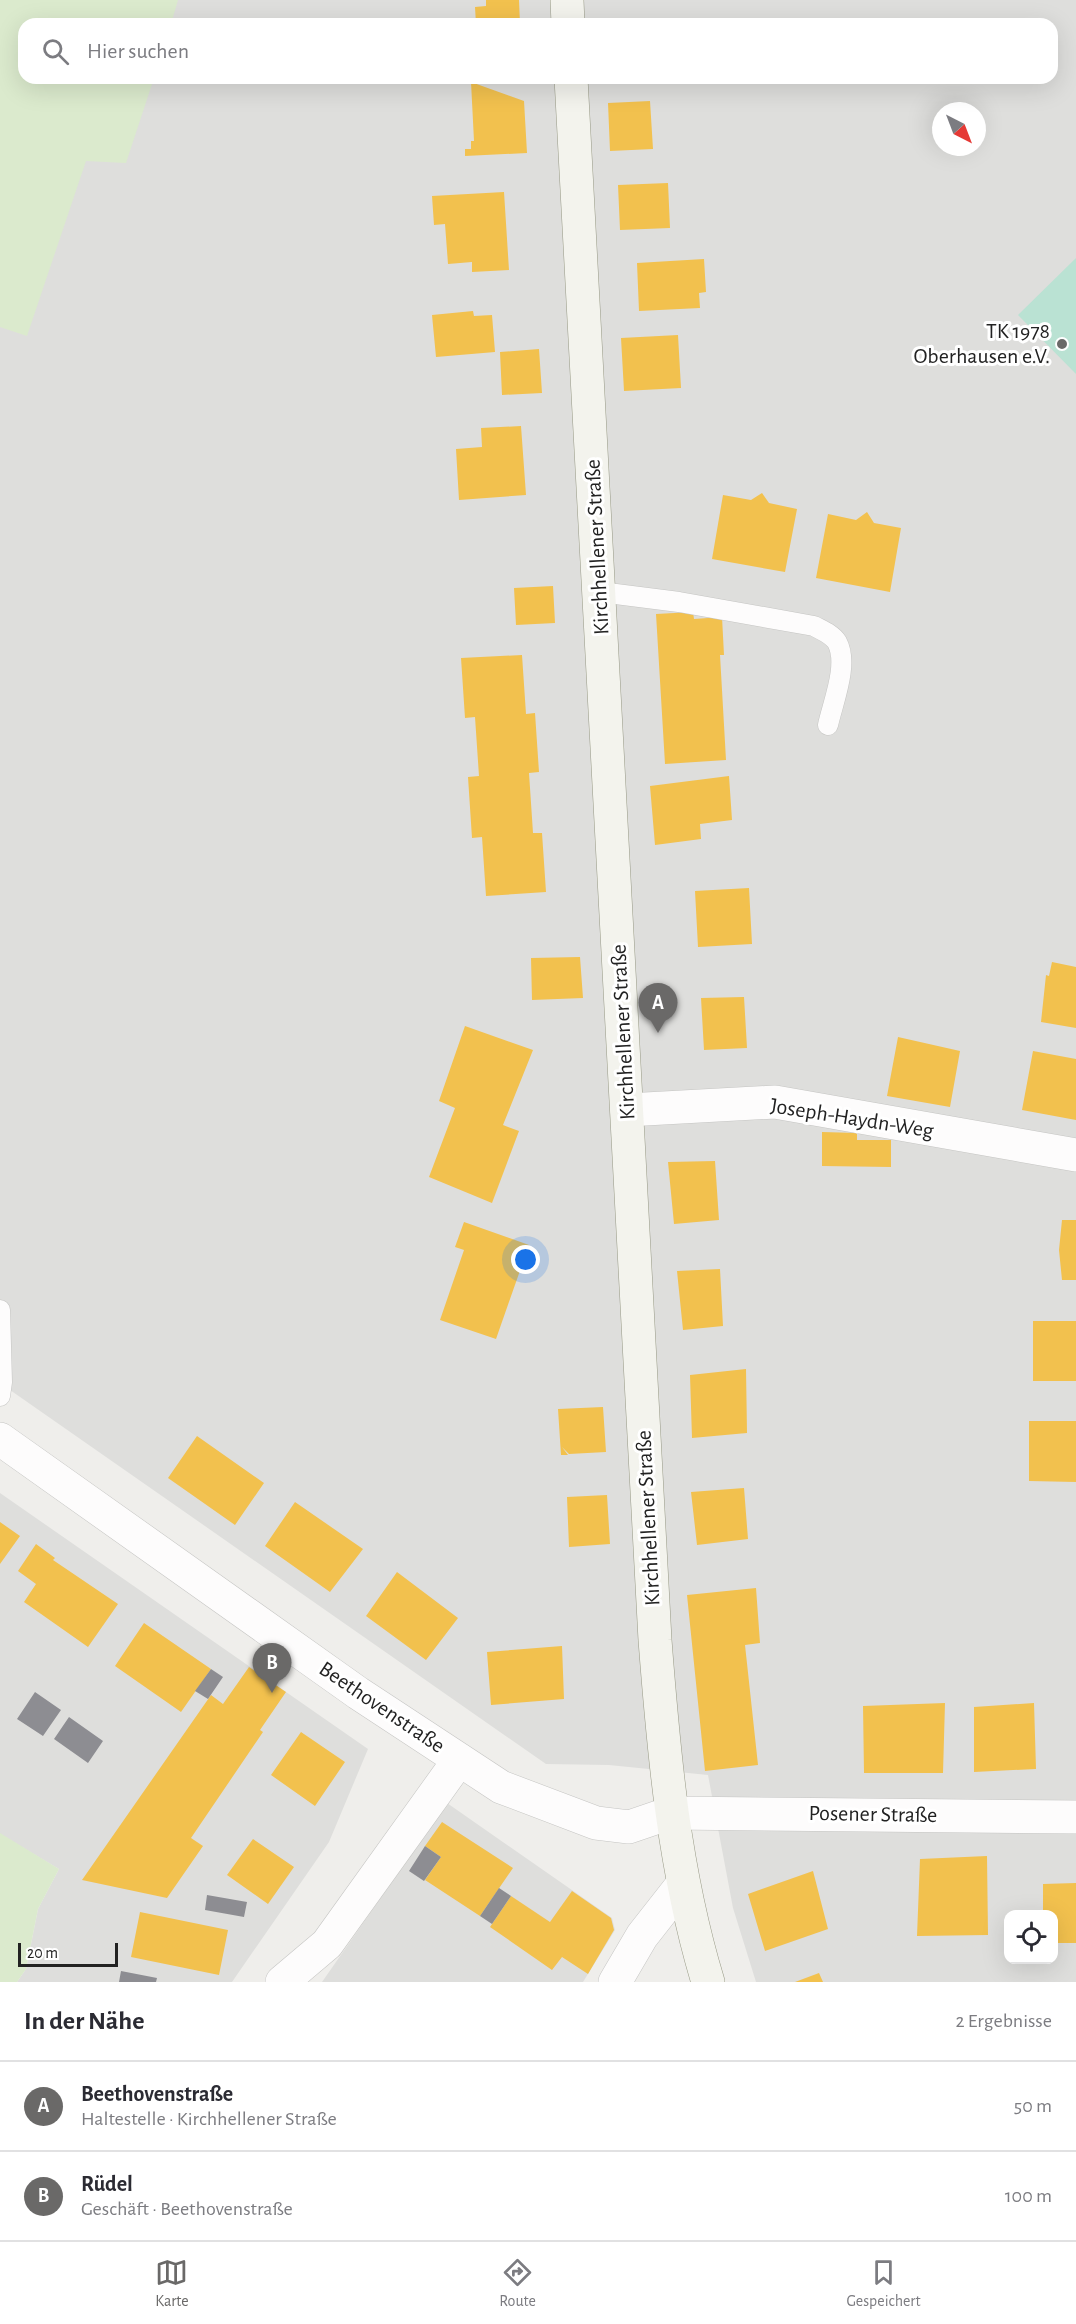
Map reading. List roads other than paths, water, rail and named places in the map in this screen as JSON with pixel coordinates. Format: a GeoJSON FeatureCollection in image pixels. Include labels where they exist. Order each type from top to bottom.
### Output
{"type":"FeatureCollection","features":[{"type":"Feature","properties":{"kind":"main road"},"geometry":{"type":"LineString","coordinates":[[567,0],[568,18]]}},
{"type":"Feature","properties":{"kind":"main road","name":"Kirchhellener Straße"},"geometry":{"type":"LineString","coordinates":[[571,84],[655,1640],[670,1813],[682,1885],[708,1982]]}},
{"type":"Feature","properties":{"kind":"street","name":"Joseph-Haydn-Weg"},"geometry":{"type":"LineString","coordinates":[[627,1110],[775,1102],[1076,1155]]}},
{"type":"Feature","properties":{"kind":"street","name":"Beethovenstraße"},"geometry":{"type":"LineString","coordinates":[[0,1439],[358,1693],[501,1787],[596,1823],[629,1827],[670,1813]]}},
{"type":"Feature","properties":{"kind":"street"},"geometry":{"type":"LineString","coordinates":[[282,1982],[327,1944],[459,1760]]}},
{"type":"Feature","properties":{"kind":"street","name":"Posener Straße"},"geometry":{"type":"LineString","coordinates":[[670,1813],[1076,1817]]}},
{"type":"Feature","properties":{"kind":"street"},"geometry":{"type":"LineString","coordinates":[[615,1982],[642,1936],[682,1885]]}},
{"type":"Feature","properties":{"kind":"lane"},"geometry":{"type":"LineString","coordinates":[[600,592],[679,602],[814,626],[828,633],[837,642],[841,665],[828,725]]}},
{"type":"Feature","properties":{"kind":"lane"},"geometry":{"type":"LineString","coordinates":[[0,1310],[2,1382],[0,1396]]}},
{"type":"Feature","properties":{"kind":"place","name":"TK 1978 Oberhausen e.V."},"geometry":{"type":"Point","coordinates":[1062,344]}},
{"type":"Feature","properties":{"kind":"place","name":"Beethovenstraße"},"geometry":{"type":"Point","coordinates":[658,1033]}},
{"type":"Feature","properties":{"kind":"place","name":"Rüdel"},"geometry":{"type":"Point","coordinates":[272,1693]}}]}
